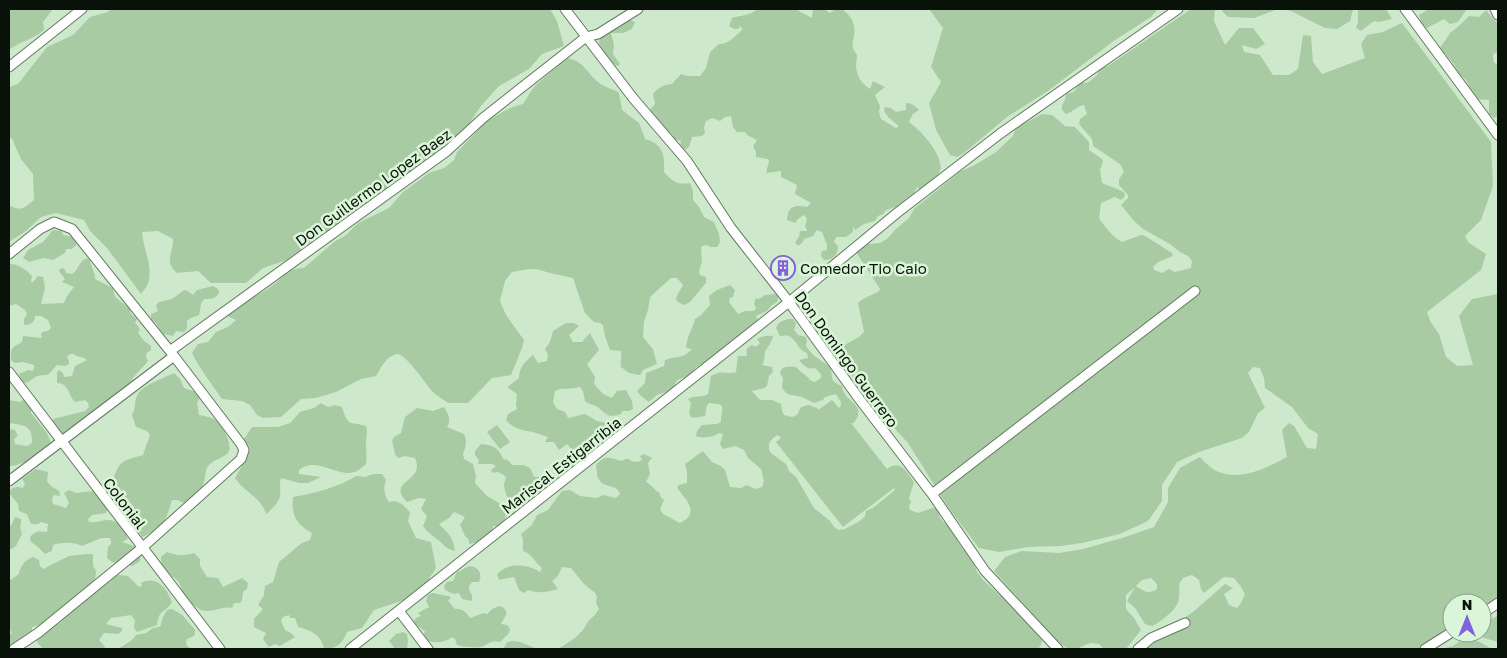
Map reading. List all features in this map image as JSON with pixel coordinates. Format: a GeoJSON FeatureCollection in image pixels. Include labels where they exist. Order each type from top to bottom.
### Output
{"type":"FeatureCollection","features":[{"type":"Feature","properties":{"kind":"street"},"geometry":{"type":"LineString","coordinates":[[9,67],[82,9]]}},
{"type":"Feature","properties":{"kind":"street","name":"Don Domingo Guerrero"},"geometry":{"type":"LineString","coordinates":[[565,9],[633,98],[687,161],[731,228],[789,302],[860,400],[932,494],[985,571],[1058,649]]}},
{"type":"Feature","properties":{"kind":"street","name":"Don Guillermo Lopez Baez"},"geometry":{"type":"LineString","coordinates":[[9,481],[172,354],[448,151],[483,118],[586,37],[598,34],[638,9]]}},
{"type":"Feature","properties":{"kind":"street","name":"Mariscal Estigarribia"},"geometry":{"type":"LineString","coordinates":[[350,649],[789,302],[897,213],[1001,133],[1178,9]]}},
{"type":"Feature","properties":{"kind":"street"},"geometry":{"type":"LineString","coordinates":[[1405,9],[1496,129]]}},
{"type":"Feature","properties":{"kind":"street"},"geometry":{"type":"LineString","coordinates":[[1495,9],[1498,15]]}},
{"type":"Feature","properties":{"kind":"street"},"geometry":{"type":"LineString","coordinates":[[9,254],[40,229],[54,222],[72,229],[172,354],[242,444],[244,450],[241,459],[142,548],[38,633],[14,649]]}},
{"type":"Feature","properties":{"kind":"street"},"geometry":{"type":"LineString","coordinates":[[932,494],[1195,291]]}},
{"type":"Feature","properties":{"kind":"street","name":"Colonial"},"geometry":{"type":"LineString","coordinates":[[9,372],[60,442],[220,649]]}},
{"type":"Feature","properties":{"kind":"street"},"geometry":{"type":"LineString","coordinates":[[399,611],[428,649]]}},
{"type":"Feature","properties":{"kind":"street"},"geometry":{"type":"LineString","coordinates":[[1138,649],[1151,638],[1184,623]]}},
{"type":"Feature","properties":{"kind":"street"},"geometry":{"type":"LineString","coordinates":[[1425,649],[1442,638]]}},
{"type":"Feature","properties":{"kind":"green space"},"geometry":{"type":"Polygon","coordinates":[[[9,9],[53,9],[43,22],[44,30],[9,50],[9,9]]]}},
{"type":"Feature","properties":{"kind":"green space"},"geometry":{"type":"Polygon","coordinates":[[[110,9],[550,9],[557,21],[564,46],[542,54],[529,69],[499,86],[480,107],[464,132],[442,148],[422,167],[399,178],[383,196],[354,211],[333,231],[311,242],[287,260],[263,268],[246,283],[211,283],[198,271],[177,273],[173,269],[170,260],[173,239],[158,231],[142,232],[150,274],[148,284],[141,294],[107,248],[90,231],[84,220],[56,213],[41,217],[26,231],[9,242],[9,205],[20,209],[34,200],[33,174],[21,159],[12,139],[9,137],[9,87],[18,84],[47,47],[73,35],[90,17],[108,12],[110,9]]]}},
{"type":"Feature","properties":{"kind":"green space"},"geometry":{"type":"Polygon","coordinates":[[[757,9],[795,9],[812,18],[813,9],[824,9],[830,13],[834,10],[842,9],[854,24],[853,50],[857,55],[856,67],[859,77],[870,89],[873,81],[885,87],[875,95],[880,106],[881,119],[896,128],[899,126],[889,118],[884,111],[885,107],[891,108],[896,112],[906,110],[906,103],[913,105],[919,110],[913,114],[909,122],[925,137],[939,158],[940,171],[934,180],[920,190],[917,187],[914,193],[896,207],[886,210],[875,221],[864,224],[855,230],[853,226],[853,232],[846,237],[836,237],[834,242],[838,246],[837,252],[830,259],[824,260],[821,256],[822,251],[827,250],[822,232],[817,230],[813,236],[804,239],[798,246],[795,242],[799,237],[800,231],[807,231],[805,226],[807,219],[804,215],[795,223],[787,220],[789,211],[793,207],[807,207],[811,203],[795,194],[797,185],[781,177],[781,171],[766,173],[769,161],[768,159],[756,157],[753,146],[757,140],[745,132],[737,132],[733,127],[731,116],[725,117],[720,121],[712,118],[706,121],[705,133],[702,136],[692,137],[689,147],[685,150],[680,147],[681,141],[673,139],[672,134],[663,128],[649,111],[655,104],[653,94],[657,90],[672,84],[681,74],[700,76],[706,68],[710,52],[719,44],[726,43],[732,39],[742,30],[741,26],[738,29],[734,29],[729,26],[732,18],[748,14],[757,9]]]}},
{"type":"Feature","properties":{"kind":"green space"},"geometry":{"type":"Polygon","coordinates":[[[929,9],[1158,9],[1151,17],[1115,40],[1048,91],[1007,117],[957,157],[950,155],[936,130],[929,103],[941,82],[931,67],[943,28],[929,9]]]}},
{"type":"Feature","properties":{"kind":"green space"},"geometry":{"type":"Polygon","coordinates":[[[1191,9],[1215,9],[1214,21],[1225,45],[1239,28],[1253,28],[1265,44],[1256,49],[1242,45],[1244,52],[1260,55],[1273,75],[1289,75],[1298,69],[1303,35],[1311,36],[1313,62],[1322,74],[1365,58],[1361,44],[1367,35],[1383,32],[1402,23],[1491,142],[1493,186],[1481,220],[1465,236],[1469,243],[1486,254],[1481,270],[1427,312],[1430,321],[1439,334],[1446,357],[1457,366],[1473,365],[1459,316],[1472,299],[1498,294],[1498,604],[1492,608],[1492,593],[1442,593],[1442,643],[1433,649],[1136,649],[1193,612],[1225,584],[1233,588],[1224,594],[1229,605],[1237,608],[1241,603],[1245,594],[1234,578],[1224,577],[1204,593],[1199,580],[1192,575],[1183,578],[1179,584],[1179,597],[1173,611],[1152,626],[1145,624],[1135,608],[1127,601],[1135,587],[1126,595],[1126,609],[1141,630],[1126,649],[1104,649],[1099,644],[1090,643],[1076,649],[1068,649],[1056,640],[994,571],[1005,557],[1021,551],[1059,553],[1083,549],[1154,527],[1168,502],[1168,488],[1180,468],[1200,457],[1214,470],[1227,474],[1245,474],[1262,469],[1287,457],[1282,430],[1289,423],[1294,426],[1307,448],[1316,449],[1318,434],[1308,428],[1292,407],[1265,388],[1260,368],[1253,367],[1248,373],[1265,408],[1258,413],[1249,432],[1242,438],[1199,452],[1177,462],[1162,485],[1162,501],[1148,521],[1120,534],[1082,543],[1028,547],[999,552],[979,548],[948,507],[908,443],[858,386],[850,371],[845,370],[840,362],[841,347],[864,332],[858,303],[880,289],[856,252],[861,245],[865,243],[880,243],[887,239],[909,218],[914,209],[961,171],[996,152],[1013,136],[1016,128],[1042,114],[1052,115],[1065,126],[1075,127],[1089,142],[1089,150],[1102,159],[1103,162],[1100,170],[1102,183],[1124,192],[1125,196],[1121,200],[1115,197],[1101,203],[1099,218],[1112,234],[1122,242],[1141,235],[1145,236],[1172,253],[1173,256],[1158,262],[1153,267],[1154,270],[1162,273],[1169,269],[1175,272],[1191,268],[1192,261],[1188,256],[1143,229],[1121,205],[1128,198],[1128,195],[1119,185],[1119,179],[1124,172],[1120,164],[1093,146],[1092,139],[1079,124],[1080,119],[1087,114],[1084,105],[1066,114],[1062,110],[1066,94],[1074,92],[1080,82],[1089,82],[1097,75],[1100,68],[1108,66],[1191,9]],[[1151,578],[1142,580],[1136,586],[1146,592],[1157,589],[1157,584],[1151,578]]]}},
{"type":"Feature","properties":{"kind":"green space"},"geometry":{"type":"Polygon","coordinates":[[[1221,9],[1278,9],[1254,18],[1228,17],[1221,9]]]}},
{"type":"Feature","properties":{"kind":"green space"},"geometry":{"type":"Polygon","coordinates":[[[1282,9],[1353,9],[1350,21],[1337,29],[1325,28],[1291,11],[1282,9]]]}},
{"type":"Feature","properties":{"kind":"green space"},"geometry":{"type":"Polygon","coordinates":[[[1358,9],[1386,9],[1392,19],[1379,22],[1374,21],[1361,31],[1356,28],[1358,9]]]}},
{"type":"Feature","properties":{"kind":"green space"},"geometry":{"type":"Polygon","coordinates":[[[1429,9],[1467,9],[1458,22],[1450,24],[1444,19],[1427,28],[1422,24],[1419,15],[1429,9]]]}},
{"type":"Feature","properties":{"kind":"green space"},"geometry":{"type":"Polygon","coordinates":[[[1486,10],[1498,24],[1498,51],[1493,55],[1494,63],[1498,64],[1498,116],[1494,118],[1489,114],[1489,100],[1475,99],[1466,80],[1458,73],[1454,64],[1440,48],[1450,33],[1469,16],[1479,17],[1486,10]]]}},
{"type":"Feature","properties":{"kind":"green space"},"geometry":{"type":"Polygon","coordinates":[[[627,19],[635,22],[632,29],[623,33],[611,33],[614,45],[613,54],[620,64],[618,66],[607,61],[599,43],[600,36],[627,19]]]}},
{"type":"Feature","properties":{"kind":"green space"},"geometry":{"type":"Polygon","coordinates":[[[567,58],[581,64],[601,84],[619,93],[622,110],[639,123],[645,139],[656,144],[662,151],[664,172],[676,182],[682,184],[690,183],[693,191],[693,200],[704,217],[714,222],[719,234],[720,242],[717,247],[702,246],[702,263],[699,272],[700,275],[706,277],[706,283],[690,302],[685,305],[677,301],[676,297],[683,285],[677,278],[671,278],[650,297],[644,321],[643,337],[653,349],[657,364],[643,370],[640,375],[629,373],[621,367],[621,351],[610,350],[603,325],[594,322],[585,313],[573,278],[529,269],[512,272],[505,281],[500,301],[506,315],[524,340],[511,375],[492,378],[468,403],[448,403],[432,391],[405,358],[397,354],[387,360],[376,376],[361,379],[336,392],[316,398],[301,399],[281,417],[263,418],[257,415],[250,405],[242,401],[222,399],[192,353],[198,344],[208,342],[216,332],[228,327],[236,320],[227,316],[229,304],[256,296],[289,272],[298,268],[304,268],[334,242],[346,235],[358,223],[389,208],[403,192],[429,173],[444,168],[454,160],[457,152],[488,120],[510,108],[523,104],[537,84],[567,58]]]}},
{"type":"Feature","properties":{"kind":"green space"},"geometry":{"type":"Polygon","coordinates":[[[53,230],[62,231],[63,235],[73,237],[77,240],[76,245],[72,249],[66,249],[65,253],[53,260],[44,258],[29,262],[23,258],[28,250],[43,242],[53,230]]]}},
{"type":"Feature","properties":{"kind":"green space"},"geometry":{"type":"Polygon","coordinates":[[[87,258],[90,260],[95,279],[113,288],[115,297],[129,308],[131,314],[137,319],[135,323],[140,330],[138,333],[151,346],[151,350],[146,355],[148,361],[135,375],[130,384],[64,434],[54,424],[53,419],[85,411],[89,407],[85,400],[75,402],[66,387],[57,383],[57,372],[59,370],[63,373],[64,377],[72,376],[75,366],[87,360],[70,354],[67,357],[69,364],[65,366],[57,365],[48,375],[35,377],[25,383],[23,382],[19,374],[28,370],[33,371],[34,365],[23,362],[15,363],[11,360],[12,348],[22,342],[23,336],[42,338],[42,332],[48,331],[51,328],[48,320],[41,316],[35,316],[32,323],[24,325],[24,319],[27,314],[25,310],[16,304],[9,306],[9,264],[27,271],[32,276],[32,283],[38,276],[43,277],[45,288],[41,304],[64,303],[74,287],[62,282],[65,279],[59,271],[60,269],[64,268],[66,273],[72,274],[81,262],[87,258]]]}},
{"type":"Feature","properties":{"kind":"green space"},"geometry":{"type":"Polygon","coordinates":[[[730,285],[735,290],[729,302],[738,314],[745,311],[754,311],[756,308],[754,304],[756,298],[759,299],[765,295],[775,294],[778,296],[778,301],[767,311],[756,316],[758,320],[756,325],[709,363],[703,363],[695,368],[693,374],[677,380],[672,390],[657,395],[649,402],[637,391],[645,383],[646,373],[664,366],[665,360],[682,356],[692,349],[686,348],[695,319],[710,305],[709,296],[717,290],[730,285]]]}},
{"type":"Feature","properties":{"kind":"green space"},"geometry":{"type":"Polygon","coordinates":[[[213,286],[218,289],[218,295],[215,298],[204,299],[199,315],[187,321],[187,328],[184,332],[176,331],[173,336],[163,334],[151,319],[151,314],[158,311],[156,305],[159,302],[172,299],[184,290],[193,295],[197,290],[213,286]]]}},
{"type":"Feature","properties":{"kind":"green space"},"geometry":{"type":"Polygon","coordinates":[[[793,319],[796,323],[794,330],[798,335],[806,337],[806,346],[813,355],[830,367],[833,381],[842,386],[844,392],[857,407],[858,416],[854,423],[851,423],[887,469],[896,465],[907,471],[914,482],[909,498],[911,502],[910,510],[918,513],[938,508],[939,516],[943,522],[954,530],[959,544],[972,559],[977,572],[983,580],[1016,608],[1039,634],[1042,641],[1038,649],[558,649],[575,638],[599,609],[595,593],[584,584],[571,568],[562,567],[558,576],[552,581],[558,589],[547,592],[528,590],[524,593],[519,590],[514,577],[499,580],[497,574],[512,566],[530,567],[540,572],[542,568],[529,554],[523,551],[521,534],[532,525],[537,515],[548,510],[562,491],[570,490],[580,496],[597,498],[603,495],[616,498],[620,494],[616,488],[605,485],[598,478],[596,465],[602,459],[611,458],[622,461],[629,459],[638,462],[642,460],[640,456],[644,454],[652,458],[648,463],[650,474],[646,482],[660,493],[664,500],[660,509],[663,514],[680,523],[689,515],[690,507],[677,488],[679,485],[687,483],[685,464],[703,451],[712,462],[725,470],[730,487],[741,488],[747,485],[755,489],[762,487],[764,481],[761,469],[748,458],[744,450],[735,446],[723,449],[720,444],[723,434],[719,433],[714,436],[705,437],[696,436],[697,431],[702,425],[721,422],[722,406],[709,403],[705,416],[692,418],[689,414],[691,403],[688,399],[708,394],[711,376],[721,372],[736,372],[738,356],[747,356],[749,347],[752,345],[756,347],[760,343],[757,339],[773,336],[765,352],[762,365],[772,367],[773,372],[769,376],[767,386],[752,391],[760,400],[772,400],[781,404],[784,415],[792,417],[797,415],[801,407],[808,405],[818,410],[832,400],[839,408],[841,402],[836,394],[814,403],[802,397],[787,394],[782,388],[783,378],[780,373],[786,367],[796,367],[811,381],[815,382],[821,378],[821,374],[815,368],[806,367],[799,360],[808,358],[807,353],[789,336],[780,336],[776,328],[779,323],[793,319]],[[778,435],[773,438],[769,443],[769,450],[786,464],[814,508],[839,530],[860,521],[865,516],[866,511],[873,508],[895,490],[894,488],[843,527],[776,442],[781,438],[778,435]]]}},
{"type":"Feature","properties":{"kind":"green space"},"geometry":{"type":"Polygon","coordinates":[[[566,323],[574,323],[579,326],[569,335],[573,342],[582,342],[590,333],[599,350],[587,364],[595,377],[594,384],[603,394],[612,398],[617,391],[626,390],[632,401],[633,409],[610,416],[585,401],[580,387],[555,391],[553,402],[557,409],[565,412],[568,418],[585,414],[597,421],[617,425],[618,436],[607,439],[602,445],[593,446],[588,457],[582,463],[574,467],[562,469],[562,461],[568,456],[571,449],[567,444],[559,450],[554,442],[545,442],[548,437],[516,428],[506,420],[508,414],[517,409],[517,394],[507,387],[519,378],[521,368],[533,355],[538,363],[547,361],[548,355],[545,349],[550,342],[553,331],[566,323]]]}},
{"type":"Feature","properties":{"kind":"green space"},"geometry":{"type":"Polygon","coordinates":[[[174,373],[180,379],[184,388],[201,396],[197,403],[199,415],[217,421],[226,435],[229,450],[226,455],[208,466],[198,494],[184,503],[172,500],[163,523],[143,537],[115,500],[113,492],[114,478],[121,463],[143,455],[150,435],[147,431],[136,427],[132,415],[139,392],[174,373]]]}},
{"type":"Feature","properties":{"kind":"green space"},"geometry":{"type":"Polygon","coordinates":[[[9,400],[20,402],[23,400],[30,406],[31,413],[47,433],[51,443],[34,458],[12,466],[9,466],[9,429],[15,430],[18,436],[14,439],[15,444],[27,446],[32,443],[32,437],[29,429],[26,427],[9,423],[9,400]]]}},
{"type":"Feature","properties":{"kind":"green space"},"geometry":{"type":"Polygon","coordinates":[[[321,403],[328,407],[335,405],[342,407],[347,420],[366,426],[366,464],[358,470],[349,473],[317,465],[305,466],[299,470],[299,474],[321,477],[308,483],[299,483],[281,478],[279,499],[267,514],[259,501],[235,478],[250,448],[244,439],[252,427],[278,427],[290,423],[300,412],[314,408],[321,403]]]}},
{"type":"Feature","properties":{"kind":"green space"},"geometry":{"type":"Polygon","coordinates":[[[444,407],[449,419],[447,427],[464,434],[466,442],[463,454],[464,459],[473,464],[476,476],[475,483],[487,496],[504,506],[506,512],[501,526],[493,526],[492,533],[478,542],[469,544],[469,540],[460,525],[465,517],[454,512],[449,518],[439,524],[450,536],[455,551],[445,547],[423,526],[427,516],[421,509],[426,499],[419,498],[407,502],[402,496],[402,486],[413,476],[417,464],[415,458],[405,456],[398,458],[392,441],[393,438],[401,433],[405,417],[417,408],[433,411],[444,407]]]}},
{"type":"Feature","properties":{"kind":"green space"},"geometry":{"type":"Polygon","coordinates":[[[497,425],[510,442],[500,449],[487,432],[497,425]]]}},
{"type":"Feature","properties":{"kind":"green space"},"geometry":{"type":"Polygon","coordinates":[[[481,444],[495,448],[500,452],[503,459],[508,460],[512,465],[523,465],[530,468],[534,477],[542,477],[550,472],[551,477],[545,484],[527,489],[536,497],[533,501],[511,502],[506,494],[504,482],[506,478],[504,475],[498,472],[493,473],[491,470],[496,466],[492,464],[478,464],[479,460],[475,455],[475,451],[481,444]]]}},
{"type":"Feature","properties":{"kind":"green space"},"geometry":{"type":"Polygon","coordinates":[[[36,469],[48,472],[47,481],[59,491],[60,496],[54,495],[52,499],[53,504],[66,508],[69,503],[64,493],[69,490],[76,493],[93,491],[99,495],[108,508],[106,513],[92,515],[88,519],[89,522],[111,520],[119,524],[127,534],[128,539],[122,542],[134,546],[141,553],[140,561],[133,566],[112,562],[107,558],[108,547],[111,544],[110,538],[101,538],[82,546],[72,543],[57,544],[53,545],[52,551],[45,554],[31,542],[30,537],[35,533],[47,532],[48,524],[41,522],[31,524],[27,514],[19,511],[18,504],[9,493],[11,489],[23,488],[25,483],[22,479],[36,469]]]}},
{"type":"Feature","properties":{"kind":"green space"},"geometry":{"type":"Polygon","coordinates":[[[373,474],[382,474],[386,480],[384,491],[389,502],[395,501],[402,504],[410,512],[408,521],[416,538],[431,542],[436,568],[427,586],[407,599],[374,610],[362,628],[347,632],[341,642],[335,647],[324,648],[318,636],[298,627],[295,618],[290,618],[289,615],[283,617],[281,621],[285,630],[295,637],[280,646],[275,644],[269,647],[263,639],[266,633],[254,627],[254,619],[263,609],[258,605],[264,595],[265,586],[273,582],[279,562],[302,543],[310,540],[312,533],[298,522],[293,509],[293,497],[341,484],[356,476],[365,477],[373,474]]]}},
{"type":"Feature","properties":{"kind":"green space"},"geometry":{"type":"Polygon","coordinates":[[[15,517],[21,519],[20,527],[22,534],[16,546],[9,549],[9,527],[15,517]]]}},
{"type":"Feature","properties":{"kind":"green space"},"geometry":{"type":"Polygon","coordinates":[[[167,552],[180,555],[194,553],[200,559],[200,566],[207,577],[218,578],[223,587],[242,578],[248,583],[240,603],[234,603],[232,608],[208,611],[195,606],[184,594],[178,581],[162,567],[161,557],[167,552]]]}},
{"type":"Feature","properties":{"kind":"green space"},"geometry":{"type":"Polygon","coordinates":[[[93,554],[93,566],[96,571],[95,581],[73,602],[65,605],[54,616],[40,625],[32,627],[32,631],[25,635],[25,639],[13,644],[11,649],[9,649],[9,635],[12,633],[9,631],[9,581],[19,574],[20,568],[30,558],[33,557],[39,560],[40,566],[43,569],[69,556],[93,554]]]}},
{"type":"Feature","properties":{"kind":"green space"},"geometry":{"type":"Polygon","coordinates":[[[470,566],[477,569],[480,573],[479,582],[472,582],[469,587],[472,601],[462,599],[459,593],[454,594],[445,590],[444,586],[447,582],[453,581],[457,572],[470,566]]]}},
{"type":"Feature","properties":{"kind":"green space"},"geometry":{"type":"Polygon","coordinates":[[[115,576],[128,576],[139,587],[142,586],[141,583],[151,581],[160,584],[164,588],[172,602],[159,616],[157,625],[137,632],[134,628],[135,620],[131,615],[111,618],[106,624],[122,628],[122,631],[118,634],[104,633],[99,640],[105,647],[104,649],[42,648],[34,638],[57,622],[59,624],[65,614],[96,584],[110,582],[115,576]]]}},
{"type":"Feature","properties":{"kind":"green space"},"geometry":{"type":"Polygon","coordinates":[[[432,593],[451,597],[448,601],[455,609],[464,611],[470,618],[484,613],[487,614],[499,606],[504,608],[507,613],[501,624],[507,625],[510,629],[509,633],[500,642],[492,642],[478,647],[457,645],[452,637],[440,642],[427,641],[423,637],[425,631],[416,625],[414,621],[421,616],[418,613],[429,607],[426,601],[428,595],[432,593]]]}},
{"type":"Feature","properties":{"kind":"green space"},"geometry":{"type":"Polygon","coordinates":[[[172,609],[183,616],[195,630],[194,636],[187,639],[186,642],[187,646],[192,649],[118,649],[136,635],[159,627],[167,610],[172,609]]]}},
{"type":"Feature","properties":{"kind":"green space"},"geometry":{"type":"Polygon","coordinates":[[[1498,616],[1498,642],[1492,640],[1492,619],[1498,616]]]}},
{"type":"Feature","properties":{"kind":"green space"},"geometry":{"type":"Polygon","coordinates":[[[403,632],[407,634],[407,649],[395,649],[389,641],[396,634],[403,632]]]}},
{"type":"Feature","properties":{"kind":"green space"},"geometry":{"type":"Polygon","coordinates":[[[513,641],[537,649],[503,649],[507,642],[513,641]]]}},
{"type":"Feature","properties":{"kind":"green space"},"geometry":{"type":"Polygon","coordinates":[[[1458,643],[1481,643],[1492,649],[1441,649],[1458,643]]]}},
{"type":"Feature","properties":{"kind":"place","name":"Comedor Tio Caio"},"geometry":{"type":"Point","coordinates":[783,268]}}]}
